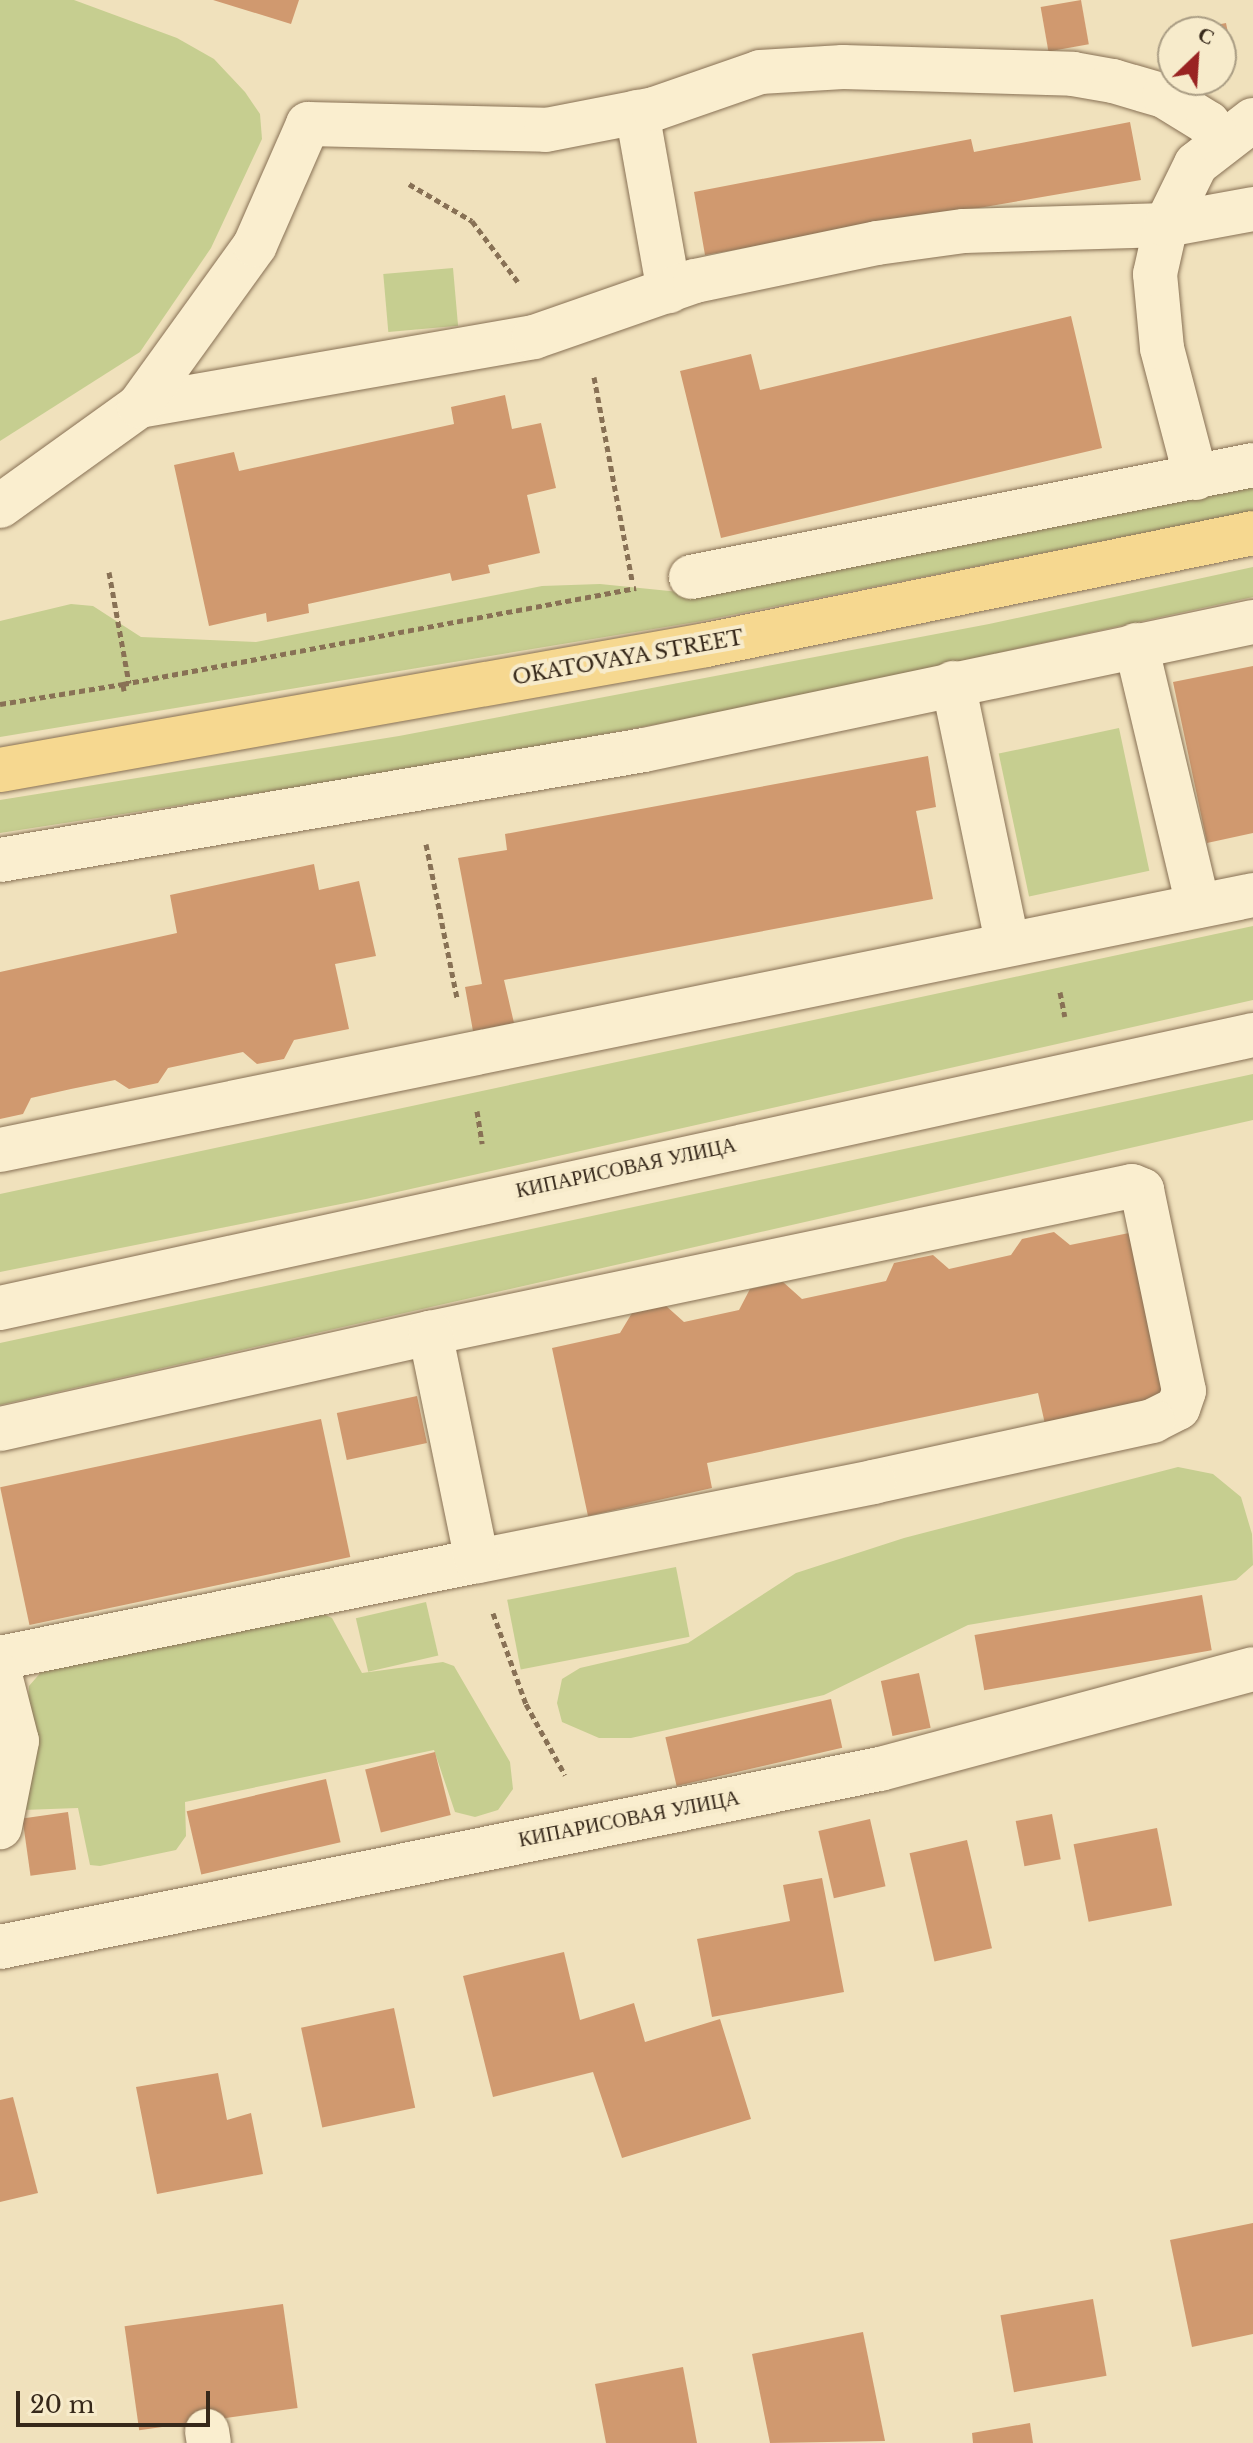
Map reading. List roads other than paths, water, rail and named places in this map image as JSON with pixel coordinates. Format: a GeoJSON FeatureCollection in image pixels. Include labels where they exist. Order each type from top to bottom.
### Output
{"type":"FeatureCollection","features":[{"type":"Feature","properties":{"kind":"main road","name":"OKATOVAYA STREET"},"geometry":{"type":"LineString","coordinates":[[0,770],[690,648],[1253,533]]}},
{"type":"Feature","properties":{"kind":"street"},"geometry":{"type":"LineString","coordinates":[[0,506],[139,406],[255,245],[308,124],[546,130],[637,112],[760,72],[843,67],[1073,74],[1164,96],[1208,123],[1236,131]]}},
{"type":"Feature","properties":{"kind":"street"},"geometry":{"type":"LineString","coordinates":[[637,112],[669,291]]}},
{"type":"Feature","properties":{"kind":"street"},"geometry":{"type":"LineString","coordinates":[[1196,478],[1162,348],[1155,274],[1166,225],[1196,164],[1236,131]]}},
{"type":"Feature","properties":{"kind":"street"},"geometry":{"type":"LineString","coordinates":[[139,406],[534,337],[669,291],[877,243],[964,231],[1166,225],[1253,209]]}},
{"type":"Feature","properties":{"kind":"street"},"geometry":{"type":"LineString","coordinates":[[691,577],[1253,465]]}},
{"type":"Feature","properties":{"kind":"street"},"geometry":{"type":"LineString","coordinates":[[0,860],[644,750],[1253,622]]}},
{"type":"Feature","properties":{"kind":"street"},"geometry":{"type":"LineString","coordinates":[[1136,645],[1198,906]]}},
{"type":"Feature","properties":{"kind":"street"},"geometry":{"type":"LineString","coordinates":[[953,683],[1007,941]]}},
{"type":"Feature","properties":{"kind":"street"},"geometry":{"type":"LineString","coordinates":[[0,1150],[1007,941],[1253,895]]}},
{"type":"Feature","properties":{"kind":"street","name":"КИПАРИСОВАЯ УЛИЦА"},"geometry":{"type":"LineString","coordinates":[[0,1308],[491,1197],[1253,1035]]}},
{"type":"Feature","properties":{"kind":"street"},"geometry":{"type":"LineString","coordinates":[[0,1429],[430,1333],[1132,1186],[1142,1190],[1184,1391],[1178,1408],[1153,1421],[874,1482],[0,1658]]}},
{"type":"Feature","properties":{"kind":"street"},"geometry":{"type":"LineString","coordinates":[[430,1333],[477,1561]]}},
{"type":"Feature","properties":{"kind":"street","name":"КИПАРИСОВАЯ УЛИЦА"},"geometry":{"type":"LineString","coordinates":[[0,1947],[880,1769],[1253,1669]]}},
{"type":"Feature","properties":{"kind":"street"},"geometry":{"type":"LineString","coordinates":[[0,1675],[17,1741],[0,1827]]}}]}
